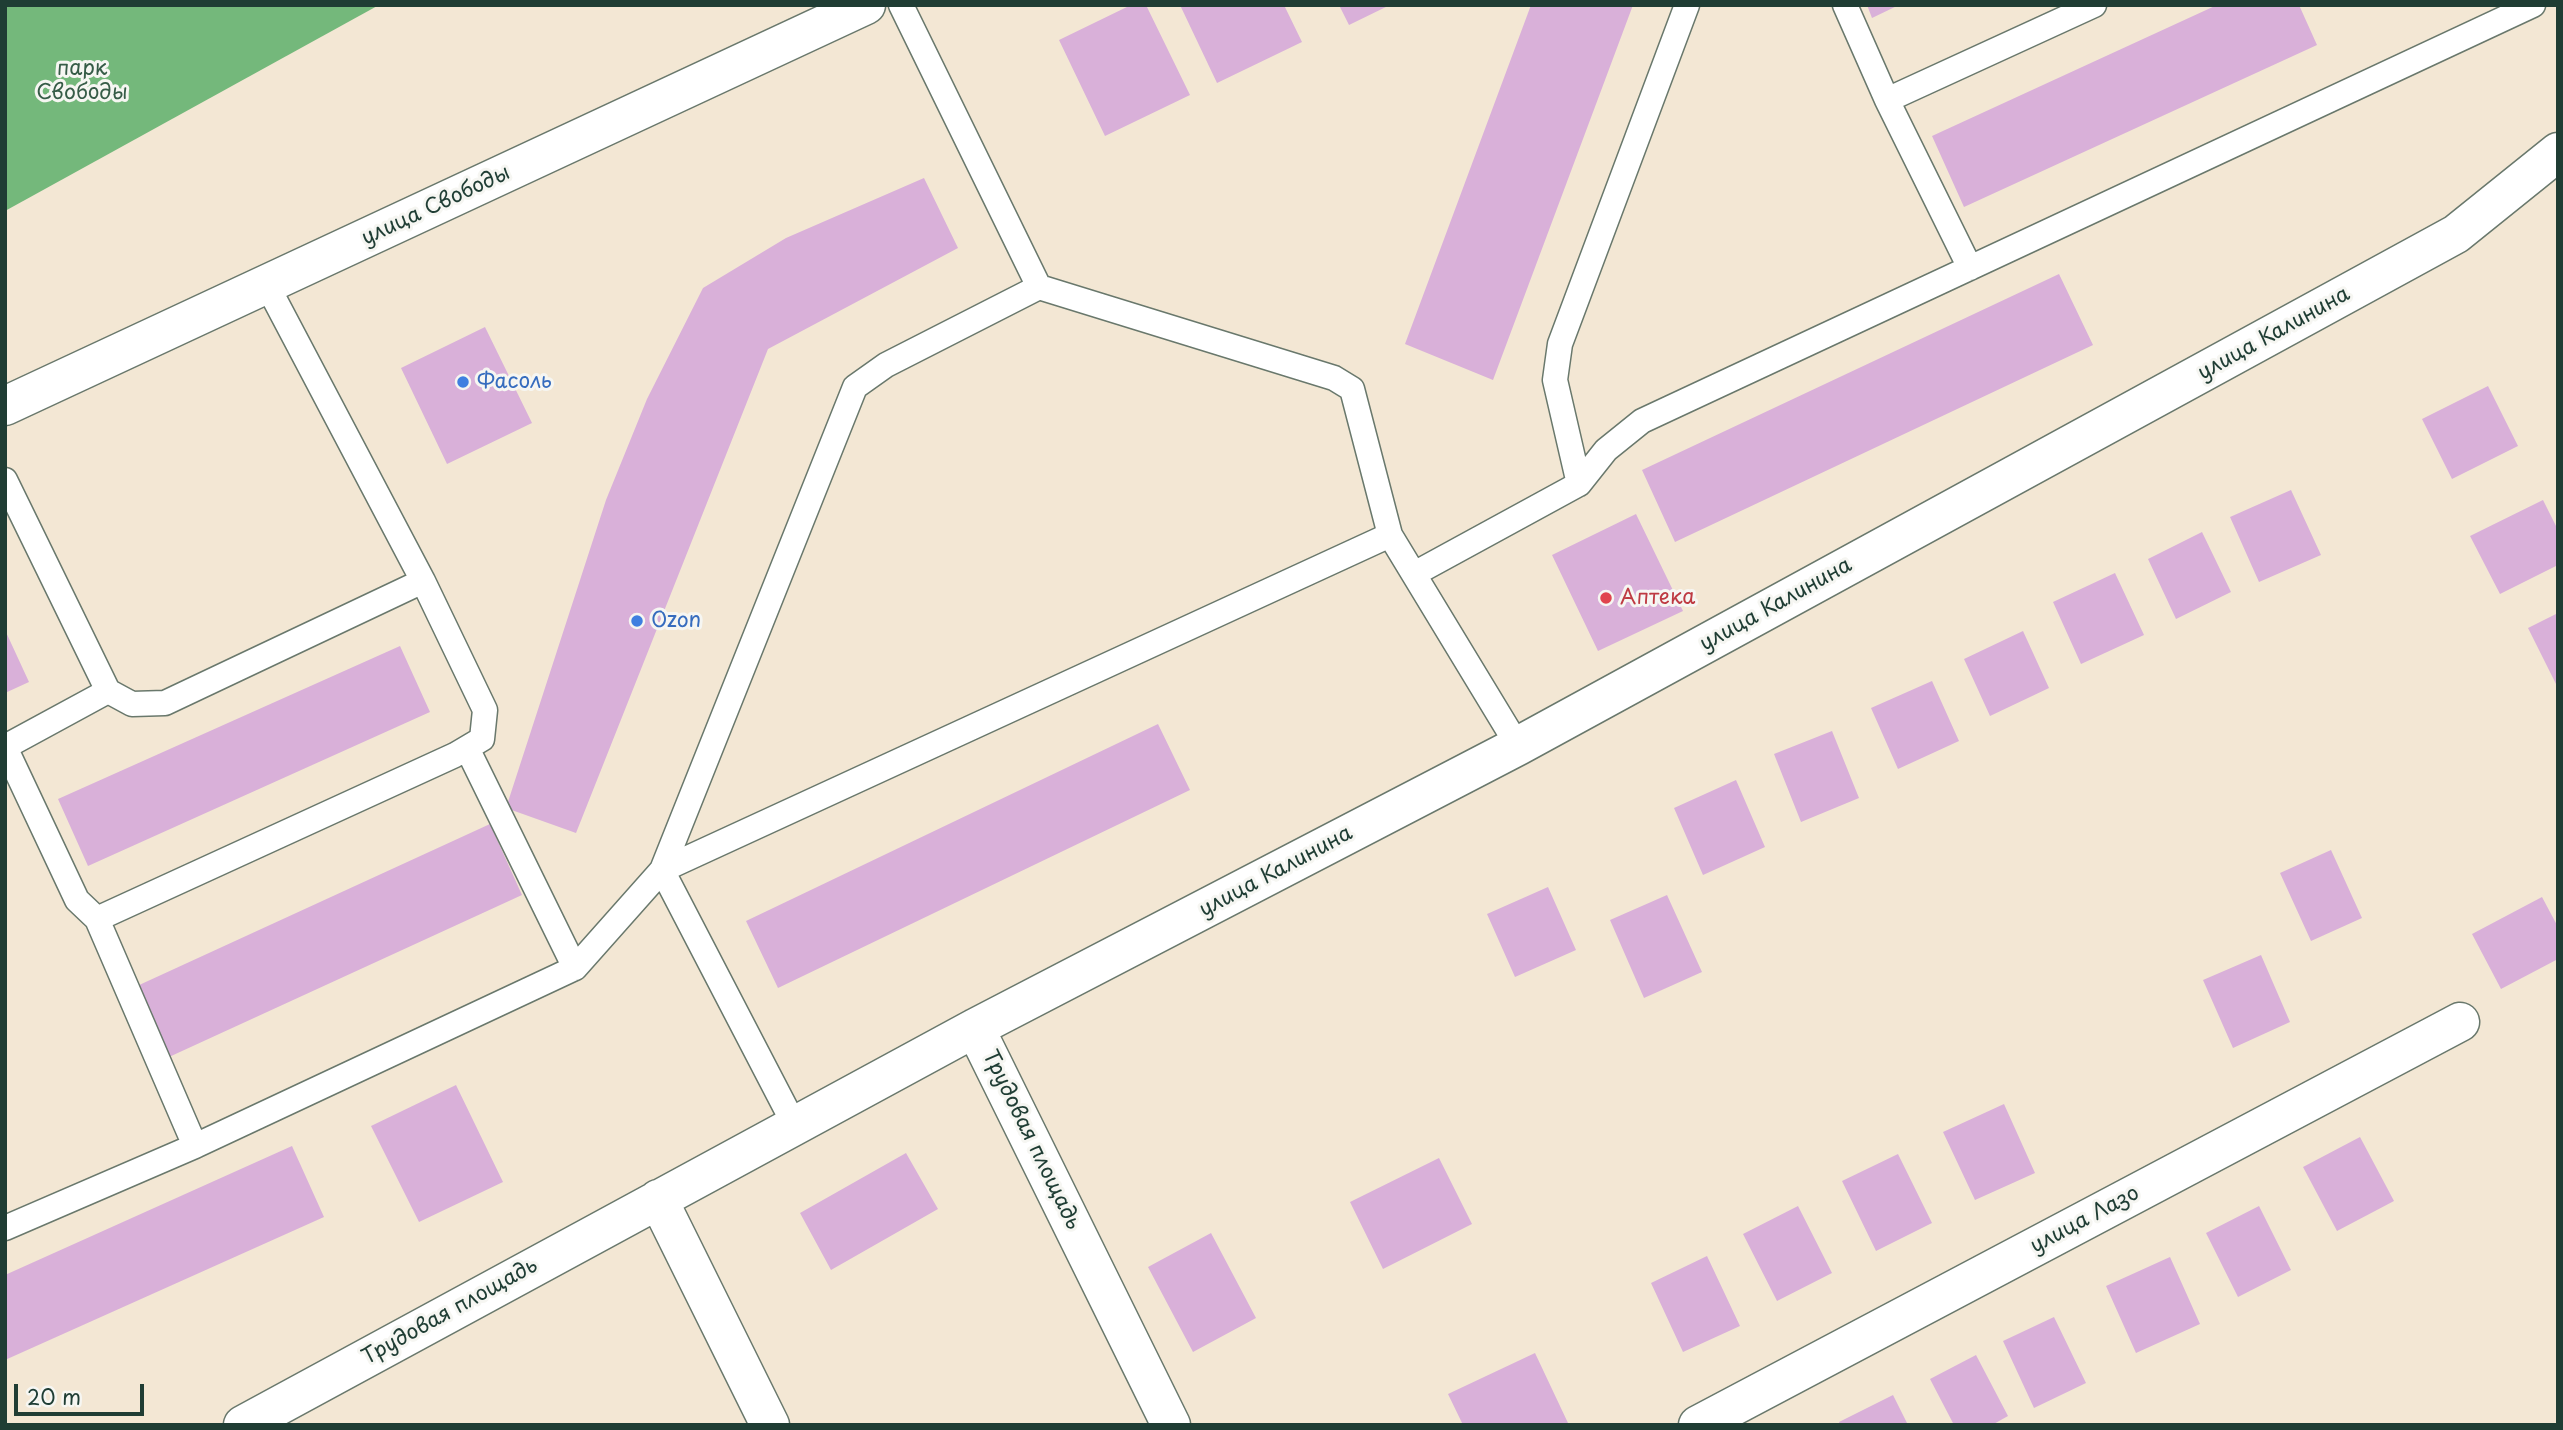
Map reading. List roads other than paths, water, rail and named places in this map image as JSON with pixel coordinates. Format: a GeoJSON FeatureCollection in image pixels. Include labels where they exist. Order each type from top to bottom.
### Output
{"type":"FeatureCollection","features":[{"type":"Feature","properties":{"kind":"street","name":"улица Свободы"},"geometry":{"type":"LineString","coordinates":[[5,406],[866,5]]}},
{"type":"Feature","properties":{"kind":"street","name":"улица Калинина"},"geometry":{"type":"LineString","coordinates":[[975,1028],[1518,746],[2456,234],[2558,152]]}},
{"type":"Feature","properties":{"kind":"street","name":"улица Лазо"},"geometry":{"type":"LineString","coordinates":[[1704,1422],[2460,1022]]}},
{"type":"Feature","properties":{"kind":"street","name":"Трудовая площадь"},"geometry":{"type":"LineString","coordinates":[[243,1425],[975,1028],[1171,1425]]}},
{"type":"Feature","properties":{"kind":"street"},"geometry":{"type":"LineString","coordinates":[[658,1199],[770,1425]]}},
{"type":"Feature","properties":{"kind":"lane"},"geometry":{"type":"LineString","coordinates":[[901,5],[1039,287]]}},
{"type":"Feature","properties":{"kind":"lane"},"geometry":{"type":"LineString","coordinates":[[1578,484],[1555,380],[1560,344],[1687,5]]}},
{"type":"Feature","properties":{"kind":"lane"},"geometry":{"type":"LineString","coordinates":[[1844,5],[1887,100],[1970,268]]}},
{"type":"Feature","properties":{"kind":"lane"},"geometry":{"type":"LineString","coordinates":[[1887,100],[2094,5]]}},
{"type":"Feature","properties":{"kind":"lane"},"geometry":{"type":"LineString","coordinates":[[1414,574],[1578,484],[1606,450],[1642,421],[2533,5]]}},
{"type":"Feature","properties":{"kind":"lane"},"geometry":{"type":"LineString","coordinates":[[97,919],[467,748],[482,738],[485,710],[423,581],[267,285]]}},
{"type":"Feature","properties":{"kind":"lane"},"geometry":{"type":"LineString","coordinates":[[5,1228],[195,1146],[575,968],[662,870],[855,387],[886,365],[1039,287],[1334,378],[1352,389],[1390,535],[1518,746]]}},
{"type":"Feature","properties":{"kind":"lane"},"geometry":{"type":"LineString","coordinates":[[5,480],[108,691],[132,704],[165,704],[423,581]]}},
{"type":"Feature","properties":{"kind":"lane"},"geometry":{"type":"LineString","coordinates":[[662,870],[1390,535]]}},
{"type":"Feature","properties":{"kind":"lane"},"geometry":{"type":"LineString","coordinates":[[108,691],[5,747],[77,900],[97,919],[195,1146]]}},
{"type":"Feature","properties":{"kind":"lane"},"geometry":{"type":"LineString","coordinates":[[467,748],[575,968]]}},
{"type":"Feature","properties":{"kind":"lane"},"geometry":{"type":"LineString","coordinates":[[662,870],[795,1126]]}},
{"type":"Feature","properties":{"kind":"place","name":"Фасоль"},"geometry":{"type":"Point","coordinates":[463,382]}},
{"type":"Feature","properties":{"kind":"place","name":"Аптека"},"geometry":{"type":"Point","coordinates":[1606,598]}},
{"type":"Feature","properties":{"kind":"place","name":"Ozon"},"geometry":{"type":"Point","coordinates":[637,621]}},
{"type":"Feature","properties":{"kind":"park label","name":"парк Свободы"},"geometry":{"type":"Point","coordinates":[82,81]}}]}
